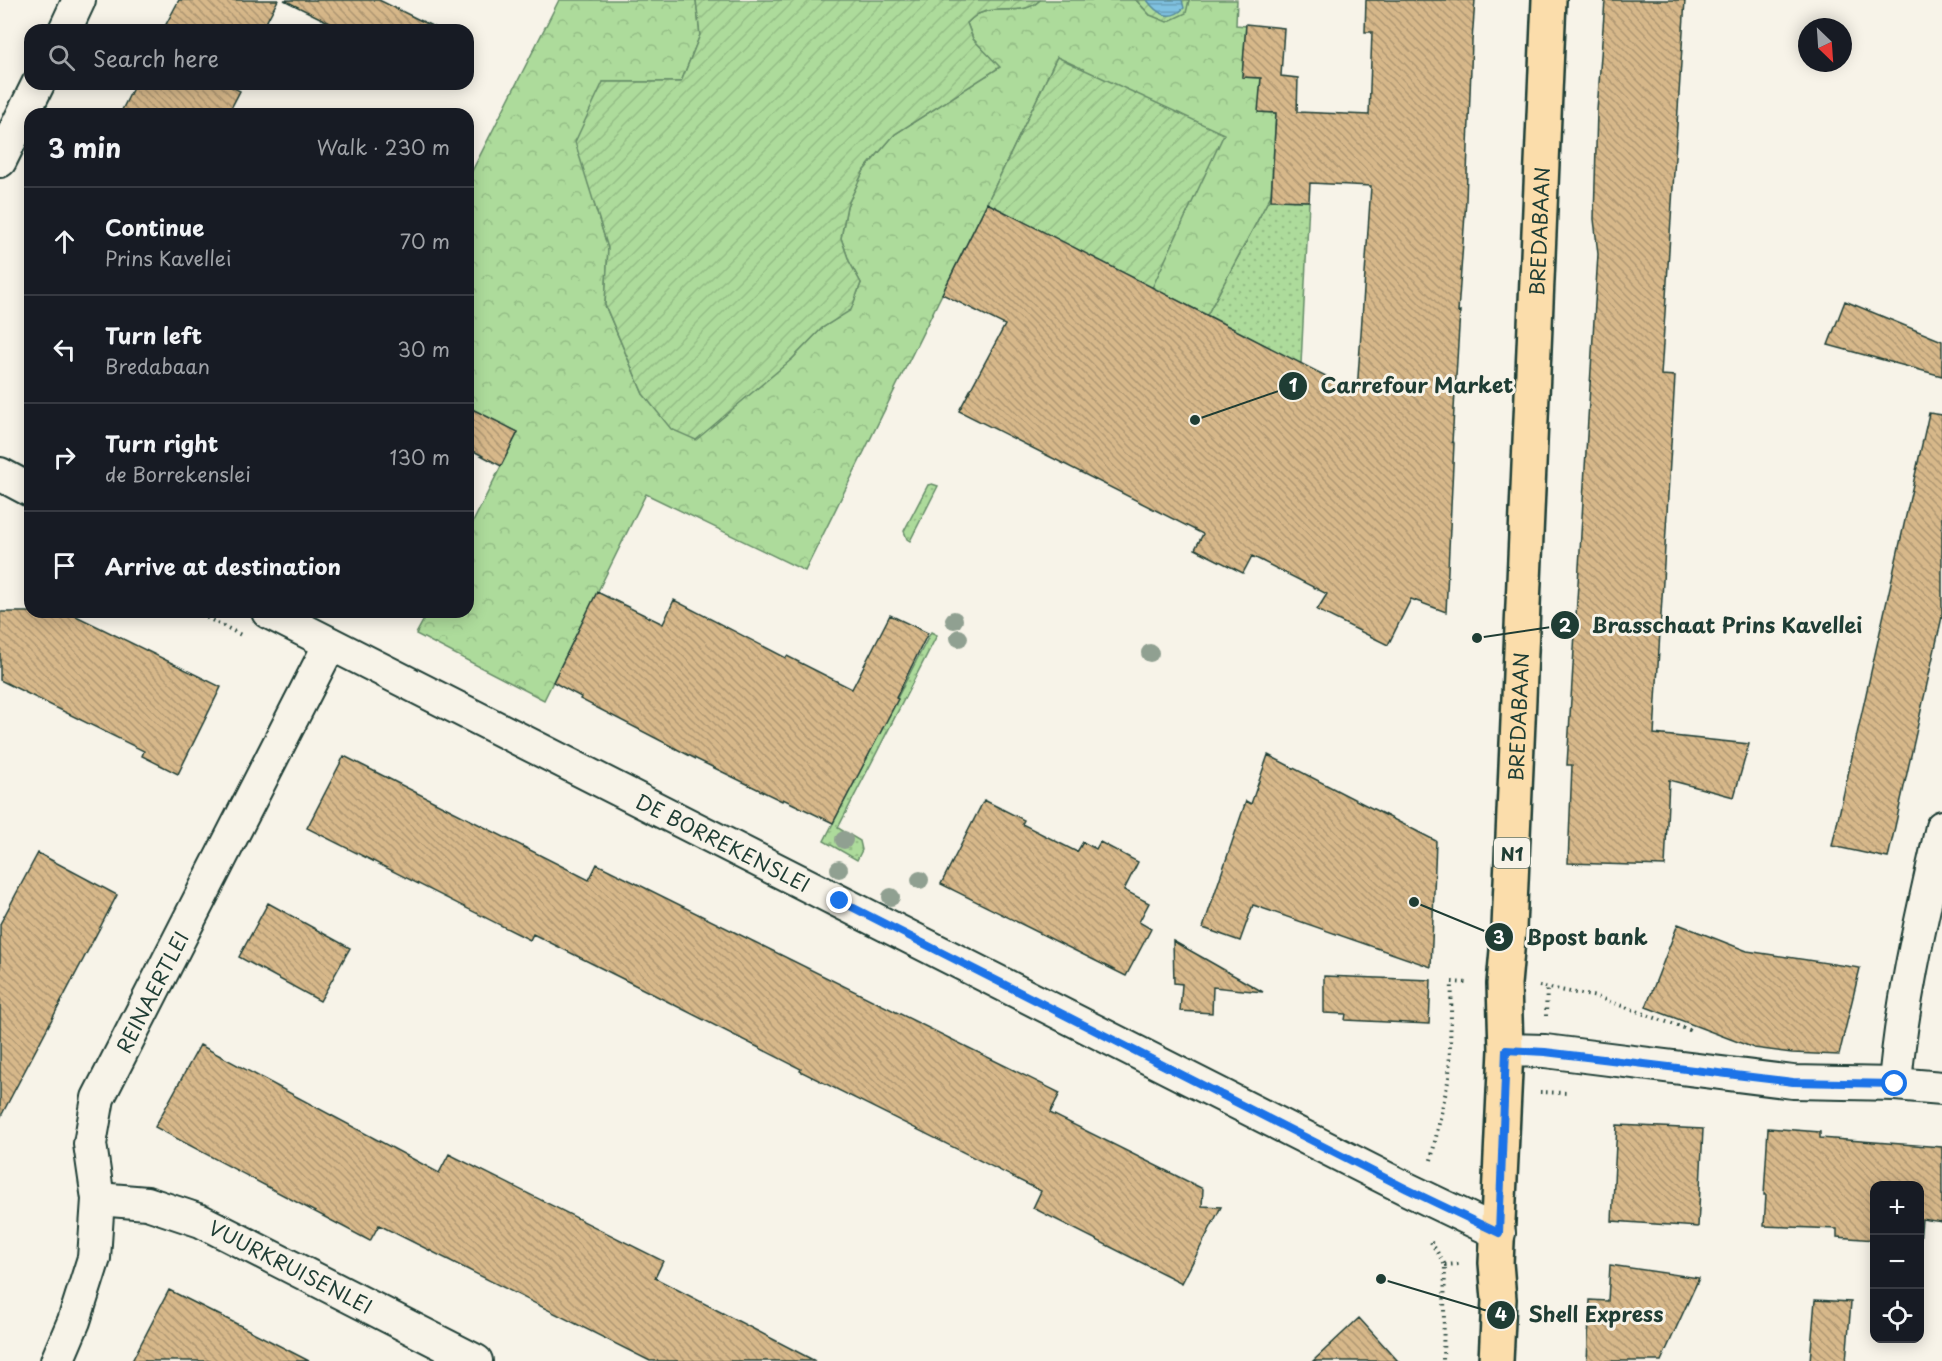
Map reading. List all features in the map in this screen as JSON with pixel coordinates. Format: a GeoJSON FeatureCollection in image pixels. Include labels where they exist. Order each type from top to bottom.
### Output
{"type":"FeatureCollection","features":[{"type":"Feature","properties":{"kind":"main road","name":"BREDABAAN"},"geometry":{"type":"LineString","coordinates":[[1496,1361],[1499,1299],[1496,1263],[1506,1050],[1504,984],[1549,0]]}},
{"type":"Feature","properties":{"kind":"street"},"geometry":{"type":"LineString","coordinates":[[68,24],[80,0]]}},
{"type":"Feature","properties":{"kind":"street"},"geometry":{"type":"LineString","coordinates":[[26,108],[35,90]]}},
{"type":"Feature","properties":{"kind":"street"},"geometry":{"type":"LineString","coordinates":[[0,161],[24,112]]}},
{"type":"Feature","properties":{"kind":"street"},"geometry":{"type":"LineString","coordinates":[[0,474],[24,487]]}},
{"type":"Feature","properties":{"kind":"street","name":"DE BORREKENSLEI"},"geometry":{"type":"LineString","coordinates":[[280,618],[1407,1189],[1499,1233]]}},
{"type":"Feature","properties":{"kind":"street","name":"REINAERTLEI"},"geometry":{"type":"LineString","coordinates":[[57,1361],[74,1321],[94,1258],[98,1199],[90,1144],[98,1098],[330,644]]}},
{"type":"Feature","properties":{"kind":"street"},"geometry":{"type":"LineString","coordinates":[[1895,1084],[1897,1054],[1913,957],[1942,827]]}},
{"type":"Feature","properties":{"kind":"street"},"geometry":{"type":"LineString","coordinates":[[1506,1050],[1545,1052],[1793,1082],[1895,1084],[1942,1088]]}},
{"type":"Feature","properties":{"kind":"street","name":"VUURKRUISENLEI"},"geometry":{"type":"LineString","coordinates":[[98,1199],[147,1203],[201,1221],[476,1361]]}},
{"type":"Feature","properties":{"kind":"path"},"geometry":{"type":"LineString","coordinates":[[1431,1158],[1449,1077],[1452,982]]}},
{"type":"Feature","properties":{"kind":"path"},"geometry":{"type":"LineString","coordinates":[[1547,986],[1597,997],[1699,1034]]}},
{"type":"Feature","properties":{"kind":"path"},"geometry":{"type":"LineString","coordinates":[[1538,1103],[1539,1092],[1574,1093]]}},
{"type":"Feature","properties":{"kind":"path"},"geometry":{"type":"LineString","coordinates":[[1429,1239],[1445,1265],[1443,1361]]}},
{"type":"Feature","properties":{"kind":"green space"},"geometry":{"type":"Polygon","coordinates":[[[559,0],[696,0],[700,35],[681,82],[603,82],[594,203],[608,248],[605,305],[643,394],[792,359],[822,328],[851,309],[861,283],[849,261],[841,238],[847,206],[864,170],[895,134],[999,67],[973,39],[967,23],[986,11],[1026,8],[1040,0],[1136,0],[1150,15],[1185,13],[1189,0],[1237,0],[1236,25],[1246,26],[1242,77],[1261,78],[1259,112],[1276,113],[1271,195],[1207,315],[1152,288],[1057,57],[805,571],[646,494],[544,700],[416,634],[425,618],[474,618],[474,520],[518,432],[474,410],[474,167],[559,0]]]}},
{"type":"Feature","properties":{"kind":"green space"},"geometry":{"type":"Polygon","coordinates":[[[696,0],[1040,0],[1026,8],[986,11],[967,23],[973,39],[1000,67],[895,134],[864,170],[847,206],[841,238],[849,261],[861,283],[851,310],[822,328],[792,359],[696,440],[671,429],[643,394],[605,305],[608,248],[575,142],[603,82],[681,82],[700,35],[696,0]]]}},
{"type":"Feature","properties":{"kind":"green space"},"geometry":{"type":"Polygon","coordinates":[[[1136,0],[1189,0],[1186,13],[1167,22],[1150,15],[1136,0]]]}},
{"type":"Feature","properties":{"kind":"green space"},"geometry":{"type":"Polygon","coordinates":[[[1057,57],[1224,134],[1152,288],[987,203],[1057,57]]]}},
{"type":"Feature","properties":{"kind":"green space"},"geometry":{"type":"Polygon","coordinates":[[[1271,195],[1278,200],[1309,201],[1301,364],[1207,315],[1271,195]]]}},
{"type":"Feature","properties":{"kind":"green space"},"geometry":{"type":"Polygon","coordinates":[[[928,485],[938,486],[910,541],[904,531],[928,485]]]}},
{"type":"Feature","properties":{"kind":"green space"},"geometry":{"type":"Polygon","coordinates":[[[931,632],[937,635],[838,828],[860,841],[862,850],[857,860],[824,841],[931,632]]]}},
{"type":"Feature","properties":{"kind":"water"},"geometry":{"type":"Polygon","coordinates":[[[1147,0],[1182,0],[1184,8],[1174,15],[1164,15],[1147,0]]]}},
{"type":"Feature","properties":{"kind":"building"},"geometry":{"type":"Polygon","coordinates":[[[179,0],[278,0],[265,24],[166,24],[179,0]]]}},
{"type":"Feature","properties":{"kind":"building"},"geometry":{"type":"Polygon","coordinates":[[[284,0],[379,0],[428,24],[332,24],[284,0]]]}},
{"type":"Feature","properties":{"kind":"building"},"geometry":{"type":"Polygon","coordinates":[[[1366,0],[1475,0],[1466,200],[1458,312],[1460,311],[1452,442],[1454,443],[1446,612],[1411,599],[1388,645],[1317,610],[1327,594],[1252,556],[1243,573],[1195,549],[1203,534],[959,411],[1005,325],[942,294],[987,203],[1357,392],[1371,186],[1310,183],[1309,201],[1271,200],[1276,113],[1258,112],[1261,78],[1242,77],[1246,24],[1284,28],[1281,76],[1298,78],[1297,112],[1369,115],[1372,32],[1365,32],[1366,0]]]}},
{"type":"Feature","properties":{"kind":"building"},"geometry":{"type":"Polygon","coordinates":[[[1605,0],[1685,0],[1661,375],[1675,376],[1654,734],[1749,744],[1734,797],[1669,780],[1665,866],[1568,863],[1572,765],[1567,765],[1598,254],[1594,219],[1597,111],[1605,0]]]}},
{"type":"Feature","properties":{"kind":"building"},"geometry":{"type":"Polygon","coordinates":[[[132,90],[240,91],[231,108],[123,108],[132,90]]]}},
{"type":"Feature","properties":{"kind":"building"},"geometry":{"type":"Polygon","coordinates":[[[1845,301],[1942,341],[1942,376],[1828,345],[1845,301]]]}},
{"type":"Feature","properties":{"kind":"building"},"geometry":{"type":"Polygon","coordinates":[[[474,410],[518,432],[501,466],[474,451],[474,410]]]}},
{"type":"Feature","properties":{"kind":"building"},"geometry":{"type":"Polygon","coordinates":[[[1929,413],[1942,415],[1942,617],[1888,858],[1832,846],[1929,413]]]}},
{"type":"Feature","properties":{"kind":"building"},"geometry":{"type":"Polygon","coordinates":[[[597,592],[663,624],[674,600],[852,689],[890,615],[928,633],[896,698],[898,699],[833,823],[696,759],[580,699],[581,697],[553,682],[597,592]]]}},
{"type":"Feature","properties":{"kind":"building"},"geometry":{"type":"Polygon","coordinates":[[[0,612],[24,612],[24,618],[80,618],[221,687],[178,774],[142,756],[144,751],[0,680],[0,612]]]}},
{"type":"Feature","properties":{"kind":"building"},"geometry":{"type":"Polygon","coordinates":[[[1268,755],[1436,841],[1431,967],[1253,905],[1240,941],[1203,928],[1246,801],[1251,804],[1268,755]]]}},
{"type":"Feature","properties":{"kind":"building"},"geometry":{"type":"Polygon","coordinates":[[[344,756],[589,880],[597,864],[1060,1093],[1050,1113],[1203,1189],[1202,1206],[1221,1207],[1182,1283],[1033,1208],[1041,1191],[533,934],[530,940],[307,828],[344,756]]]}},
{"type":"Feature","properties":{"kind":"building"},"geometry":{"type":"Polygon","coordinates":[[[984,800],[1024,820],[1022,824],[1077,852],[1083,842],[1096,849],[1100,842],[1138,862],[1124,890],[1149,903],[1139,922],[1151,929],[1126,976],[941,884],[984,800]]]}},
{"type":"Feature","properties":{"kind":"building"},"geometry":{"type":"Polygon","coordinates":[[[38,853],[117,895],[0,1118],[0,924],[38,853]]]}},
{"type":"Feature","properties":{"kind":"building"},"geometry":{"type":"Polygon","coordinates":[[[268,903],[350,948],[320,1001],[239,957],[268,903]]]}},
{"type":"Feature","properties":{"kind":"building"},"geometry":{"type":"Polygon","coordinates":[[[1678,924],[1747,951],[1860,968],[1839,1055],[1792,1053],[1754,1048],[1646,1007],[1678,924]]]}},
{"type":"Feature","properties":{"kind":"building"},"geometry":{"type":"Polygon","coordinates":[[[1173,941],[1263,992],[1213,987],[1212,1013],[1180,1011],[1182,984],[1174,983],[1173,941]]]}},
{"type":"Feature","properties":{"kind":"building"},"geometry":{"type":"Polygon","coordinates":[[[1324,976],[1431,980],[1429,1024],[1345,1020],[1346,1014],[1324,1013],[1324,976]]]}},
{"type":"Feature","properties":{"kind":"building"},"geometry":{"type":"Polygon","coordinates":[[[200,1045],[439,1173],[449,1154],[663,1261],[655,1278],[815,1361],[650,1361],[379,1225],[370,1241],[155,1127],[200,1045]]]}},
{"type":"Feature","properties":{"kind":"building"},"geometry":{"type":"Polygon","coordinates":[[[1617,1125],[1703,1129],[1698,1227],[1612,1221],[1617,1125]]]}},
{"type":"Feature","properties":{"kind":"building"},"geometry":{"type":"Polygon","coordinates":[[[1768,1128],[1820,1132],[1820,1138],[1942,1147],[1942,1222],[1924,1219],[1924,1181],[1870,1181],[1870,1240],[1837,1237],[1837,1229],[1764,1226],[1766,1195],[1764,1195],[1768,1128]]]}},
{"type":"Feature","properties":{"kind":"building"},"geometry":{"type":"Polygon","coordinates":[[[1610,1265],[1699,1278],[1661,1361],[1587,1361],[1590,1300],[1608,1301],[1610,1265]]]}},
{"type":"Feature","properties":{"kind":"building"},"geometry":{"type":"Polygon","coordinates":[[[169,1290],[239,1325],[309,1361],[132,1361],[169,1290]]]}},
{"type":"Feature","properties":{"kind":"building"},"geometry":{"type":"Polygon","coordinates":[[[1815,1300],[1851,1302],[1846,1361],[1810,1361],[1815,1300]]]}},
{"type":"Feature","properties":{"kind":"building"},"geometry":{"type":"Polygon","coordinates":[[[1359,1318],[1398,1361],[1313,1361],[1359,1318]]]}},
{"type":"Feature","properties":{"kind":"place","name":"Carrefour Market"},"geometry":{"type":"Point","coordinates":[1195,420]}},
{"type":"Feature","properties":{"kind":"place","name":"Brasschaat Prins Kavellei"},"geometry":{"type":"Point","coordinates":[1477,638]}},
{"type":"Feature","properties":{"kind":"place","name":"Bpost bank"},"geometry":{"type":"Point","coordinates":[1414,902]}},
{"type":"Feature","properties":{"kind":"place","name":"Shell Express"},"geometry":{"type":"Point","coordinates":[1381,1279]}},
{"type":"Feature","properties":{"kind":"route"},"geometry":{"type":"LineString","coordinates":[[840,901],[1407,1189],[1499,1233],[1506,1050],[1545,1052],[1793,1082],[1895,1084]]}}]}
